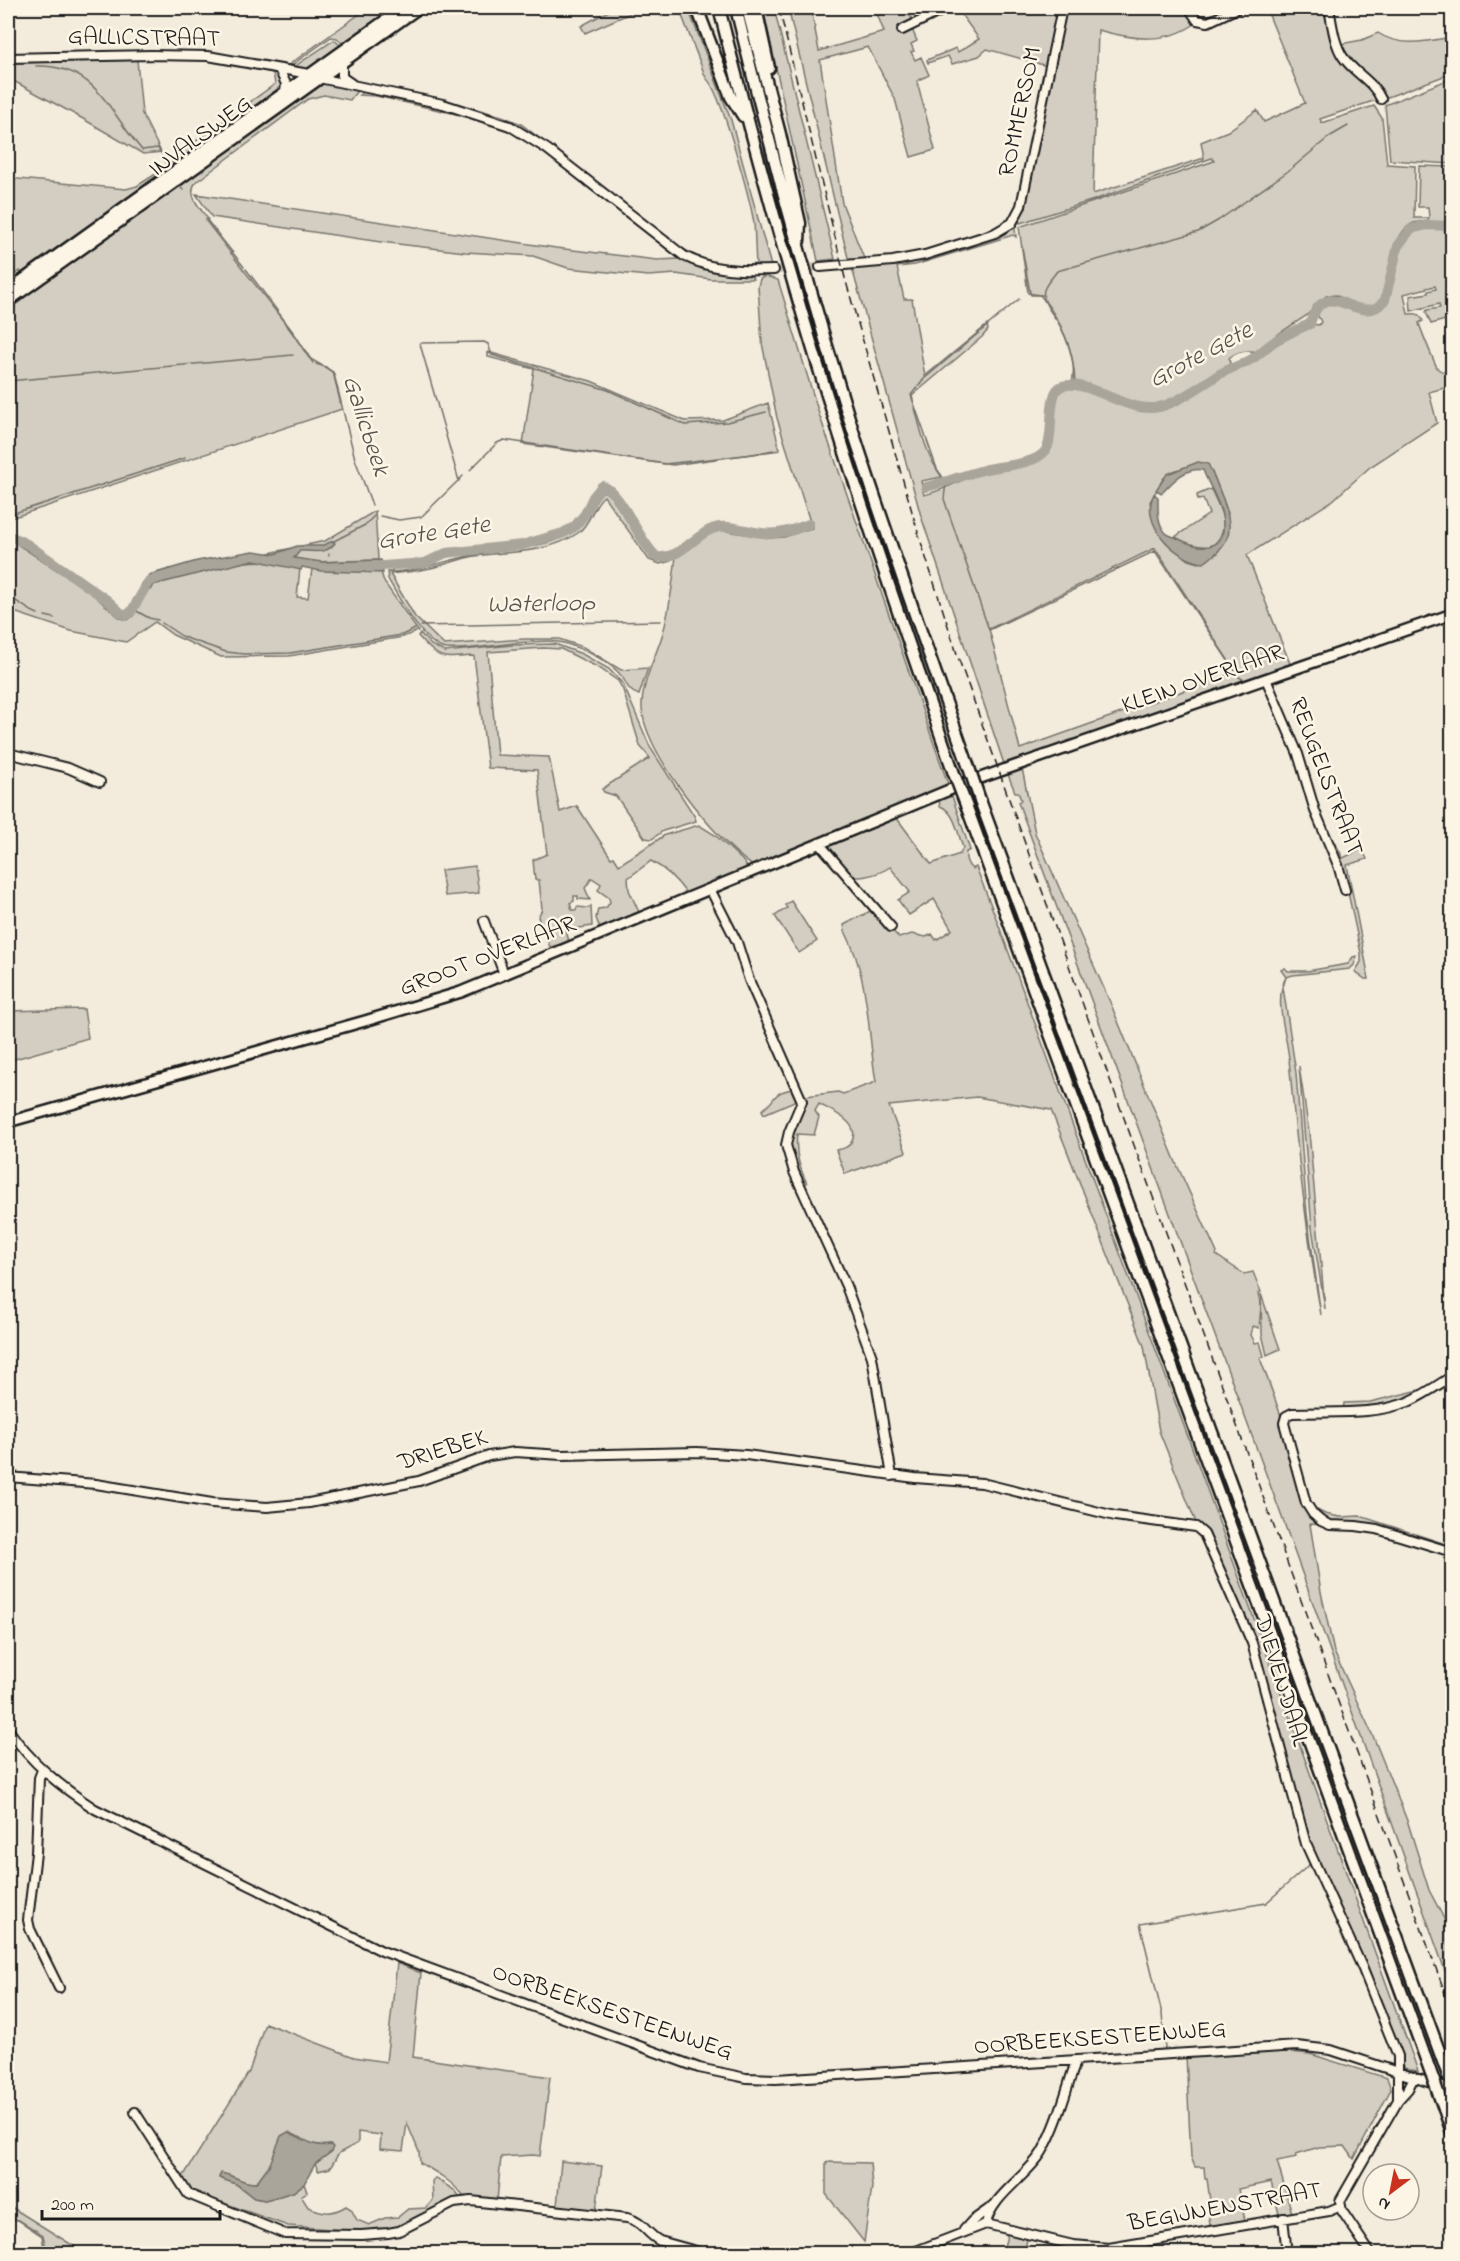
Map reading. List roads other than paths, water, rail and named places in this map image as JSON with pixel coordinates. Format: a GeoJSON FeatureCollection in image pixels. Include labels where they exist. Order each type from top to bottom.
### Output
{"type":"FeatureCollection","features":[{"type":"Feature","properties":{"kind":"highway","name":"INVALSWEG"},"geometry":{"type":"LineString","coordinates":[[8,301],[403,8]]}},
{"type":"Feature","properties":{"kind":"highway","name":"INVALSWEG"},"geometry":{"type":"LineString","coordinates":[[8,291],[285,92],[342,62],[418,8]]}},
{"type":"Feature","properties":{"kind":"highway"},"geometry":{"type":"LineString","coordinates":[[697,8],[731,97],[748,123]]}},
{"type":"Feature","properties":{"kind":"highway"},"geometry":{"type":"LineString","coordinates":[[719,8],[748,123],[798,302],[837,427],[953,771],[1452,2132]]}},
{"type":"Feature","properties":{"kind":"highway"},"geometry":{"type":"LineString","coordinates":[[736,8],[763,122],[853,430],[980,800],[1452,2088]]}},
{"type":"Feature","properties":{"kind":"highway"},"geometry":{"type":"LineString","coordinates":[[747,8],[780,134],[800,224],[799,250]]}},
{"type":"Feature","properties":{"kind":"highway"},"geometry":{"type":"LineString","coordinates":[[756,8],[780,123],[780,134]]}},
{"type":"Feature","properties":{"kind":"main road","name":"KLEIN OVERLAAR"},"geometry":{"type":"LineString","coordinates":[[966,783],[1452,614]]}},
{"type":"Feature","properties":{"kind":"main road","name":"GROOT OVERLAAR"},"geometry":{"type":"LineString","coordinates":[[8,1122],[427,1003],[504,974],[966,783]]}},
{"type":"Feature","properties":{"kind":"street"},"geometry":{"type":"LineString","coordinates":[[902,30],[947,8]]}},
{"type":"Feature","properties":{"kind":"street","name":"ROMMERSOM"},"geometry":{"type":"LineString","coordinates":[[820,267],[893,261],[925,255],[995,233],[1012,223],[1021,206],[1062,8]]}},
{"type":"Feature","properties":{"kind":"street"},"geometry":{"type":"LineString","coordinates":[[1189,8],[1197,20],[1208,22],[1238,8]]}},
{"type":"Feature","properties":{"kind":"street"},"geometry":{"type":"LineString","coordinates":[[1329,8],[1339,50],[1348,63],[1365,77],[1382,99]]}},
{"type":"Feature","properties":{"kind":"street","name":"GALLICSTRAAT"},"geometry":{"type":"LineString","coordinates":[[8,58],[151,55],[226,58],[443,104],[510,126],[547,149],[684,256],[707,267],[731,270],[774,270]]}},
{"type":"Feature","properties":{"kind":"street"},"geometry":{"type":"LineString","coordinates":[[342,62],[342,77],[353,85]]}},
{"type":"Feature","properties":{"kind":"street"},"geometry":{"type":"LineString","coordinates":[[279,69],[286,84],[285,92]]}},
{"type":"Feature","properties":{"kind":"street","name":"REUGELSTRAAT"},"geometry":{"type":"LineString","coordinates":[[1266,679],[1298,754],[1315,811],[1338,865],[1345,890]]}},
{"type":"Feature","properties":{"kind":"street"},"geometry":{"type":"LineString","coordinates":[[8,753],[68,768],[100,782]]}},
{"type":"Feature","properties":{"kind":"street"},"geometry":{"type":"LineString","coordinates":[[819,843],[891,927]]}},
{"type":"Feature","properties":{"kind":"street"},"geometry":{"type":"LineString","coordinates":[[710,889],[737,942],[748,980],[802,1101],[786,1145],[794,1172],[846,1286],[872,1357],[892,1476]]}},
{"type":"Feature","properties":{"kind":"street"},"geometry":{"type":"LineString","coordinates":[[484,921],[504,974]]}},
{"type":"Feature","properties":{"kind":"street"},"geometry":{"type":"LineString","coordinates":[[1452,1376],[1421,1396],[1391,1407],[1363,1411],[1288,1414],[1284,1423],[1306,1503],[1313,1514],[1330,1525],[1377,1529],[1452,1552]]}},
{"type":"Feature","properties":{"kind":"street","name":"DRIEBEK"},"geometry":{"type":"LineString","coordinates":[[8,1477],[96,1484],[202,1502],[267,1507],[309,1503],[410,1483],[489,1455],[515,1452],[562,1455],[717,1452],[892,1476]]}},
{"type":"Feature","properties":{"kind":"street","name":"DIEVENDAAL"},"geometry":{"type":"LineString","coordinates":[[892,1476],[982,1483],[1115,1516],[1196,1527],[1203,1534],[1252,1643],[1306,1844],[1370,1986],[1398,2056],[1398,2100]]}},
{"type":"Feature","properties":{"kind":"street","name":"OORBEEKSESTEENWEG"},"geometry":{"type":"LineString","coordinates":[[8,1729],[22,1749],[42,1770],[70,1792],[103,1813],[360,1941],[658,2054],[719,2074],[746,2079],[776,2079],[1297,2046],[1331,2050],[1452,2088]]}},
{"type":"Feature","properties":{"kind":"street"},"geometry":{"type":"LineString","coordinates":[[42,1770],[39,1778],[36,1853],[27,1920],[59,1988]]}},
{"type":"Feature","properties":{"kind":"street"},"geometry":{"type":"LineString","coordinates":[[961,2232],[991,2208],[1042,2152],[1053,2129],[1076,2061]]}},
{"type":"Feature","properties":{"kind":"street"},"geometry":{"type":"LineString","coordinates":[[1371,2253],[1341,2206],[1340,2200],[1398,2100],[1414,2077]]}},
{"type":"Feature","properties":{"kind":"street"},"geometry":{"type":"LineString","coordinates":[[135,2112],[188,2194],[285,2234],[361,2235],[399,2231],[440,2209],[464,2201],[627,2218],[637,2221],[653,2238],[707,2253]]}},
{"type":"Feature","properties":{"kind":"street","name":"BEGIJNENSTRAAT"},"geometry":{"type":"LineString","coordinates":[[986,2224],[1073,2245],[1109,2248],[1329,2211],[1341,2206]]}},
{"type":"Feature","properties":{"kind":"street"},"geometry":{"type":"LineString","coordinates":[[908,2253],[986,2224],[991,2208]]}},
{"type":"Feature","properties":{"kind":"street"},"geometry":{"type":"LineString","coordinates":[[1283,2218],[1287,2253]]}},
{"type":"Feature","properties":{"kind":"waterway","name":"Gallicbeek"},"geometry":{"type":"LineString","coordinates":[[36,66],[57,68],[74,73],[88,82],[100,93],[142,150],[158,148],[161,153]]}},
{"type":"Feature","properties":{"kind":"waterway"},"geometry":{"type":"LineString","coordinates":[[1071,386],[1073,362],[1069,346],[1046,303],[1044,294],[1046,285],[1057,271],[1198,232],[1219,220],[1291,169],[1329,137],[1348,126]]}},
{"type":"Feature","properties":{"kind":"waterway","name":"Gallicbeek"},"geometry":{"type":"LineString","coordinates":[[162,156],[167,166]]}},
{"type":"Feature","properties":{"kind":"waterway","name":"Gallicbeek"},"geometry":{"type":"LineString","coordinates":[[206,219],[244,267]]}},
{"type":"Feature","properties":{"kind":"waterway","name":"Grote Gete"},"geometry":{"type":"LineString","coordinates":[[926,487],[983,470],[1026,462],[1041,455],[1049,444],[1054,396],[1062,386],[1084,387],[1135,406],[1159,407],[1180,398],[1219,374],[1252,359],[1277,340],[1310,324],[1317,308],[1325,302],[1334,301],[1365,310],[1375,308],[1385,300],[1398,246],[1411,229],[1427,225],[1452,226]]}},
{"type":"Feature","properties":{"kind":"waterway"},"geometry":{"type":"LineString","coordinates":[[1022,247],[1030,293],[1031,295],[1044,295]]}},
{"type":"Feature","properties":{"kind":"waterway","name":"Gallicbeek"},"geometry":{"type":"LineString","coordinates":[[246,269],[296,336],[313,363]]}},
{"type":"Feature","properties":{"kind":"waterway"},"geometry":{"type":"LineString","coordinates":[[1019,299],[924,379],[911,395],[937,469],[946,482],[944,499],[989,630],[1155,551],[1239,677],[1244,680]]}},
{"type":"Feature","properties":{"kind":"waterway"},"geometry":{"type":"LineString","coordinates":[[459,481],[421,343],[484,342],[488,344],[492,355],[608,390],[685,425],[727,422],[766,412]]}},
{"type":"Feature","properties":{"kind":"waterway"},"geometry":{"type":"LineString","coordinates":[[8,381],[293,355]]}},
{"type":"Feature","properties":{"kind":"waterway","name":"Gallicbeek"},"geometry":{"type":"LineString","coordinates":[[316,364],[326,367],[334,374],[355,459],[372,505]]}},
{"type":"Feature","properties":{"kind":"waterway"},"geometry":{"type":"LineString","coordinates":[[470,470],[497,443],[504,440],[665,464],[773,450]]}},
{"type":"Feature","properties":{"kind":"waterway"},"geometry":{"type":"LineString","coordinates":[[8,515],[185,458]]}},
{"type":"Feature","properties":{"kind":"waterway"},"geometry":{"type":"LineString","coordinates":[[380,516],[399,520],[421,517],[463,476]]}},
{"type":"Feature","properties":{"kind":"waterway","name":"Grote Gete"},"geometry":{"type":"LineString","coordinates":[[368,567],[425,563],[446,553],[522,545],[563,533],[574,527],[585,514],[593,497],[602,486],[616,497],[643,541],[657,557],[674,554],[703,534],[719,527],[776,533],[809,524]]}},
{"type":"Feature","properties":{"kind":"waterway","name":"Gallicbeek"},"geometry":{"type":"LineString","coordinates":[[332,542],[365,525],[374,516]]}},
{"type":"Feature","properties":{"kind":"waterway","name":"Grote Gete"},"geometry":{"type":"LineString","coordinates":[[8,535],[27,544],[107,600],[121,613],[127,615],[149,581],[156,579]]}},
{"type":"Feature","properties":{"kind":"waterway"},"geometry":{"type":"LineString","coordinates":[[8,598],[38,614]]}},
{"type":"Feature","properties":{"kind":"waterway"},"geometry":{"type":"LineString","coordinates":[[133,609],[158,620]]}},
{"type":"Feature","properties":{"kind":"waterway"},"geometry":{"type":"LineString","coordinates":[[45,616],[54,618]]}},
{"type":"Feature","properties":{"kind":"waterway","name":"Waterloop"},"geometry":{"type":"LineString","coordinates":[[421,626],[661,621]]}},
{"type":"Feature","properties":{"kind":"waterway"},"geometry":{"type":"LineString","coordinates":[[162,623],[183,637],[226,652],[245,654],[290,653],[402,635],[415,629]]}},
{"type":"Feature","properties":{"kind":"waterway"},"geometry":{"type":"LineString","coordinates":[[1165,2048],[1162,2014],[1140,1924],[1266,1903],[1310,1864]]}},
{"type":"Feature","properties":{"kind":"waterway"},"geometry":{"type":"LineString","coordinates":[[8,2219],[18,2220],[42,2236],[45,2254]]}},
{"type":"Feature","properties":{"kind":"tunnel"},"geometry":{"type":"LineString","coordinates":[[774,270],[820,267]]}},
{"type":"Feature","properties":{"kind":"railway"},"geometry":{"type":"LineString","coordinates":[[779,8],[845,278],[919,536],[958,657],[1109,1077],[1452,2012]]}}]}
